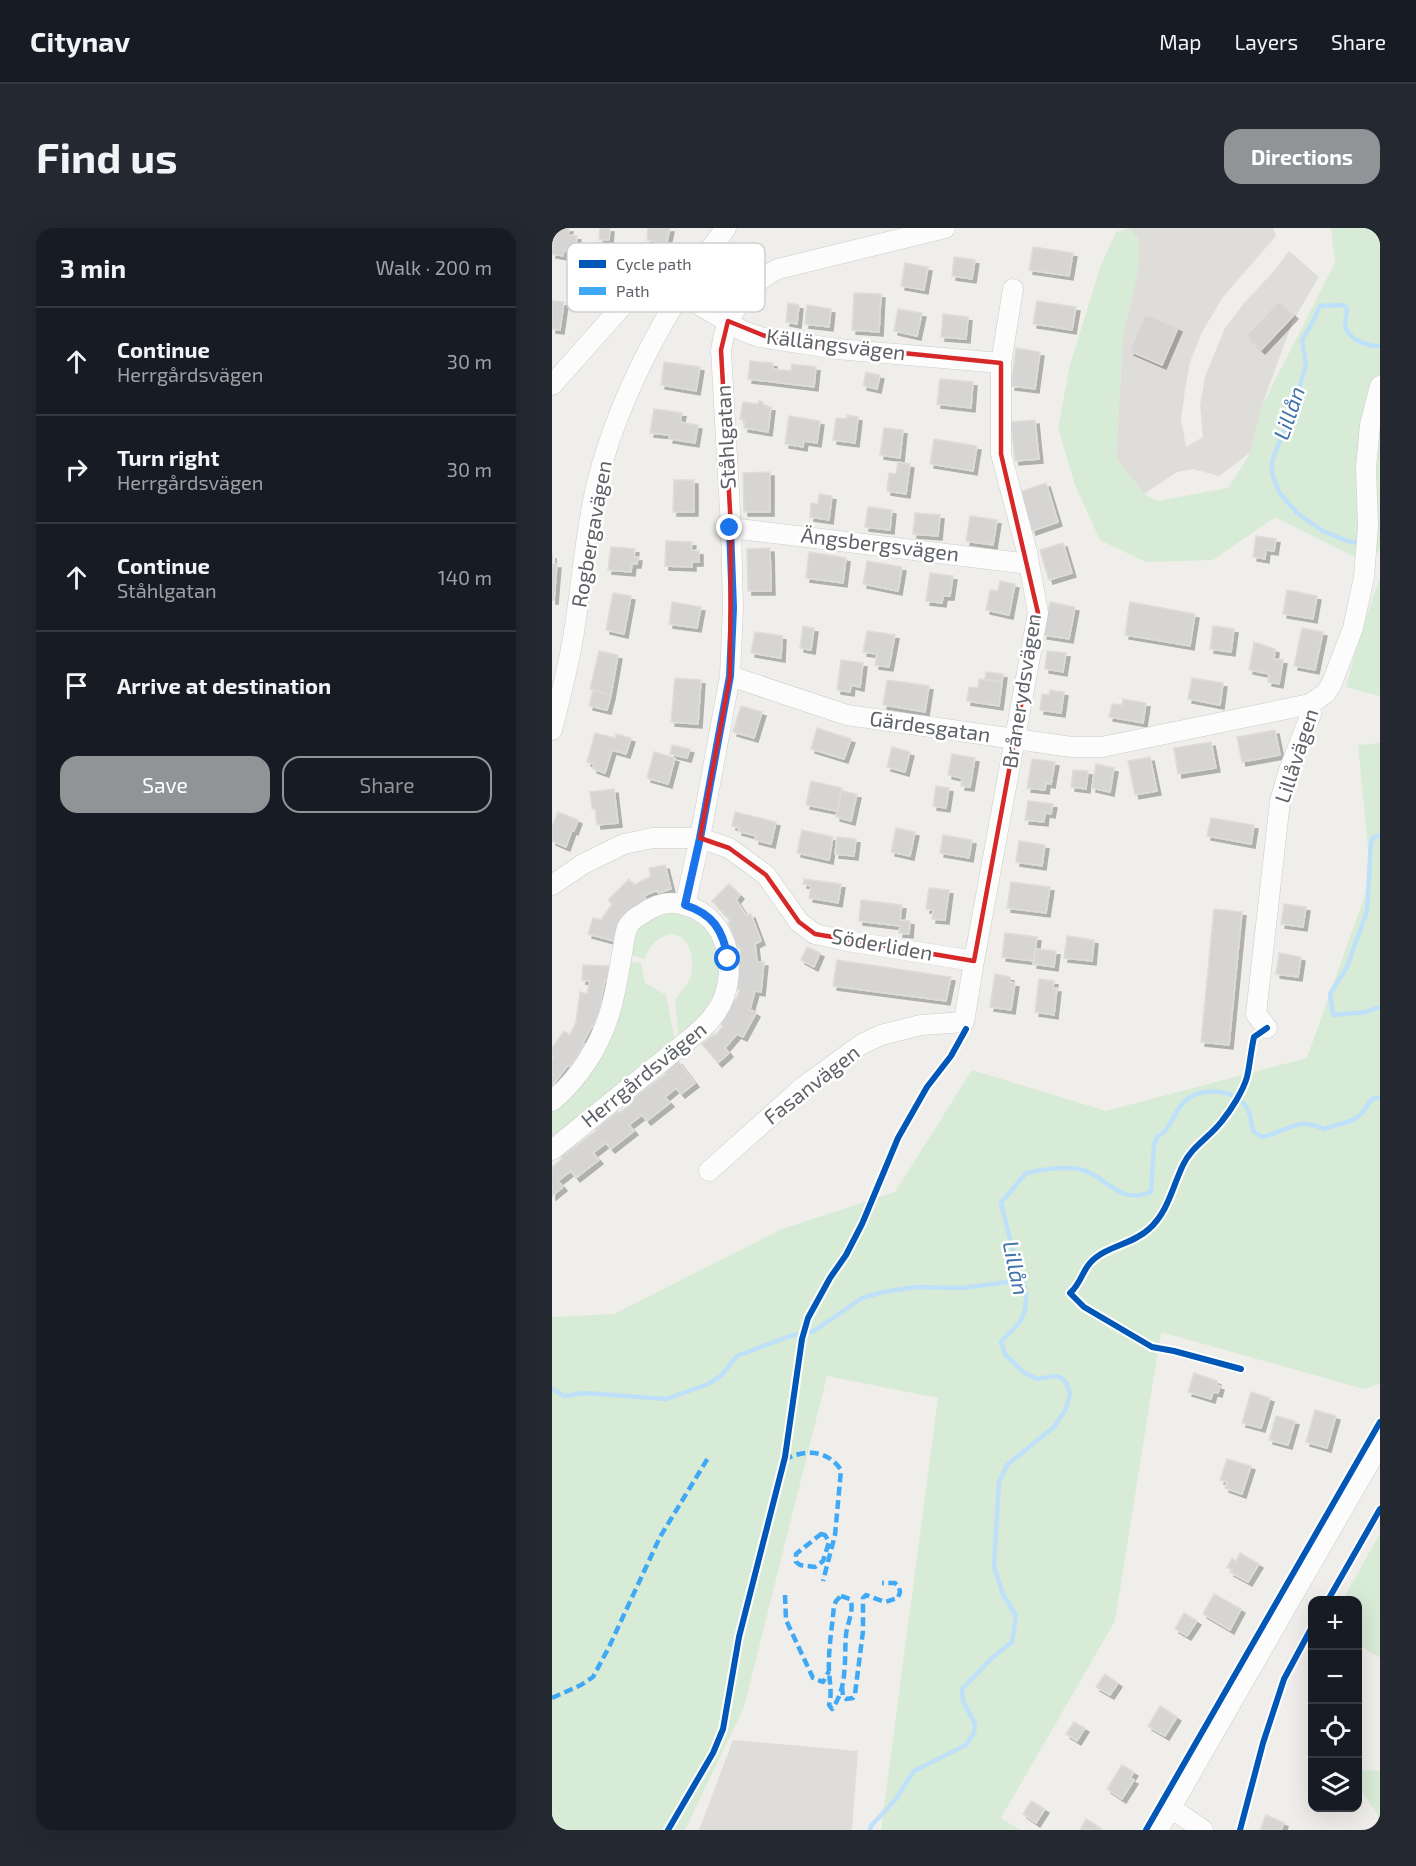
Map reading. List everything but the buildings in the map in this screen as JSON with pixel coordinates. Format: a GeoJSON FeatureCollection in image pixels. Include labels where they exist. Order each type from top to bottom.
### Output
{"type":"FeatureCollection","features":[{"type":"Feature","properties":{"kind":"street"},"geometry":{"type":"LineString","coordinates":[[765,277],[778,269],[945,228]]}},
{"type":"Feature","properties":{"kind":"street","name":"Brånerydsvägen"},"geometry":{"type":"LineString","coordinates":[[964,1022],[1038,613],[1029,564],[1001,454],[1001,363],[1013,290]]}},
{"type":"Feature","properties":{"kind":"street"},"geometry":{"type":"LineString","coordinates":[[552,385],[617,312]]}},
{"type":"Feature","properties":{"kind":"street","name":"Rogbergavägen"},"geometry":{"type":"LineString","coordinates":[[552,730],[574,635],[597,483],[627,395],[671,312]]}},
{"type":"Feature","properties":{"kind":"street","name":"Källängsvägen"},"geometry":{"type":"LineString","coordinates":[[716,312],[744,331],[775,340],[837,349],[1001,363]]}},
{"type":"Feature","properties":{"kind":"street"},"geometry":{"type":"LineString","coordinates":[[728,321],[735,312]]}},
{"type":"Feature","properties":{"kind":"street","name":"Ståhlgatan"},"geometry":{"type":"LineString","coordinates":[[700,838],[730,676],[733,608],[721,350],[723,334],[728,321]]}},
{"type":"Feature","properties":{"kind":"street","name":"Lillåvägen"},"geometry":{"type":"LineString","coordinates":[[1267,1028],[1256,1014],[1280,801],[1289,770],[1311,714],[1310,704],[1326,693],[1342,660],[1353,628],[1364,566],[1368,526],[1367,457],[1370,425],[1380,386]]}},
{"type":"Feature","properties":{"kind":"street","name":"Ängsbergsvägen"},"geometry":{"type":"LineString","coordinates":[[730,528],[1029,564]]}},
{"type":"Feature","properties":{"kind":"street","name":"Gärdesgatan"},"geometry":{"type":"LineString","coordinates":[[730,676],[847,715],[1072,747],[1102,747],[1310,704]]}},
{"type":"Feature","properties":{"kind":"street","name":"Söderliden"},"geometry":{"type":"LineString","coordinates":[[552,885],[583,864],[624,844],[653,838],[700,838],[729,848],[766,875],[799,922],[815,934],[974,961]]}},
{"type":"Feature","properties":{"kind":"street"},"geometry":{"type":"LineString","coordinates":[[685,905],[700,838]]}},
{"type":"Feature","properties":{"kind":"street","name":"Herrgårdsvägen"},"geometry":{"type":"LineString","coordinates":[[552,1101],[576,1077],[603,1033],[610,1013],[628,926],[653,907],[668,902],[704,912],[718,928],[723,938],[729,968],[728,983],[715,1014],[697,1034],[552,1150]]}},
{"type":"Feature","properties":{"kind":"street","name":"Fasanvägen"},"geometry":{"type":"LineString","coordinates":[[709,1171],[803,1087],[862,1044],[881,1035],[911,1028],[964,1022]]}},
{"type":"Feature","properties":{"kind":"street"},"geometry":{"type":"LineString","coordinates":[[1158,1830],[1380,1444]]}},
{"type":"Feature","properties":{"kind":"street"},"geometry":{"type":"LineString","coordinates":[[1171,1808],[1203,1830]]}},
{"type":"Feature","properties":{"kind":"highlighted area"},"geometry":{"type":"Polygon","coordinates":[[[728,321],[775,340],[1001,363],[1001,454],[1038,613],[974,961],[815,934],[799,922],[766,875],[729,848],[700,838],[730,676],[731,528],[721,350],[728,321]]]}},
{"type":"Feature","properties":{"kind":"shaded area"},"geometry":{"type":"Polygon","coordinates":[[[1129,228],[1273,228],[1276,236],[1223,297],[1202,332],[1190,362],[1185,390],[1181,419],[1186,447],[1203,437],[1200,405],[1205,377],[1225,328],[1245,302],[1289,251],[1319,277],[1293,321],[1261,408],[1251,452],[1219,476],[1193,469],[1177,472],[1144,494],[1116,458],[1123,335],[1138,271],[1139,240],[1129,228]]]}},
{"type":"Feature","properties":{"kind":"shaded area"},"geometry":{"type":"Polygon","coordinates":[[[733,1740],[858,1751],[852,1830],[699,1830],[733,1740]]]}},
{"type":"Feature","properties":{"kind":"green space"},"geometry":{"type":"Polygon","coordinates":[[[1129,228],[1139,240],[1138,271],[1123,335],[1116,458],[1144,494],[1157,501],[1228,488],[1251,452],[1261,408],[1335,263],[1331,228],[1380,228],[1380,551],[1355,557],[1275,517],[1213,560],[1146,562],[1100,540],[1075,485],[1058,428],[1070,365],[1101,265],[1116,232],[1129,228]]]}},
{"type":"Feature","properties":{"kind":"green space"},"geometry":{"type":"Polygon","coordinates":[[[1380,577],[1380,696],[1346,687],[1358,642],[1380,577]]]}},
{"type":"Feature","properties":{"kind":"green space"},"geometry":{"type":"Polygon","coordinates":[[[1380,743],[1380,1384],[1364,1389],[1161,1332],[1115,1621],[1001,1818],[1020,1830],[881,1830],[938,1398],[827,1376],[744,1707],[685,1830],[552,1830],[552,1317],[614,1314],[782,1229],[895,1192],[972,1070],[1106,1111],[1307,1058],[1371,878],[1358,745],[1380,743]]]}},
{"type":"Feature","properties":{"kind":"green space"},"geometry":{"type":"Polygon","coordinates":[[[674,912],[694,920],[707,930],[716,944],[720,967],[720,978],[713,1001],[695,1025],[679,1039],[675,1000],[691,977],[692,963],[688,945],[678,936],[665,935],[649,950],[644,959],[629,954],[642,921],[649,915],[674,912]]]}},
{"type":"Feature","properties":{"kind":"green space"},"geometry":{"type":"Polygon","coordinates":[[[627,962],[641,963],[645,983],[666,995],[675,1041],[552,1140],[552,1108],[576,1087],[627,962]]]}},
{"type":"Feature","properties":{"kind":"green space"},"geometry":{"type":"Polygon","coordinates":[[[1380,1533],[1380,1658],[1362,1647],[1362,1596],[1345,1596],[1380,1533]]]}},
{"type":"Feature","properties":{"kind":"green space"},"geometry":{"type":"Polygon","coordinates":[[[1362,1770],[1380,1771],[1380,1818],[1362,1792],[1362,1770]]]}},
{"type":"Feature","properties":{"kind":"waterway","name":"Lillån"},"geometry":{"type":"LineString","coordinates":[[1363,543],[1350,542],[1323,531],[1297,513],[1279,492],[1272,473],[1272,461],[1295,403],[1306,364],[1302,340],[1320,306],[1344,305],[1347,309],[1345,324],[1349,334],[1358,341],[1380,346]]}},
{"type":"Feature","properties":{"kind":"waterway","name":"Lillån"},"geometry":{"type":"LineString","coordinates":[[1380,835],[1374,837],[1371,842],[1367,911],[1347,967],[1330,994],[1333,1015],[1366,1012],[1380,1007]]}},
{"type":"Feature","properties":{"kind":"waterway","name":"Lillån"},"geometry":{"type":"LineString","coordinates":[[870,1830],[871,1826],[896,1799],[914,1771],[966,1745],[974,1733],[975,1724],[963,1701],[962,1689],[993,1657],[1012,1642],[1016,1616],[1003,1594],[994,1567],[999,1482],[1007,1465],[1054,1427],[1066,1409],[1070,1394],[1062,1378],[1056,1376],[1037,1379],[1023,1372],[1005,1354],[1001,1342],[1020,1322],[1026,1299],[1001,1203],[1026,1173],[1054,1168],[1083,1170],[1115,1189],[1131,1195],[1151,1192],[1154,1146],[1157,1137],[1166,1130],[1185,1101],[1200,1093],[1227,1093],[1235,1097],[1248,1110],[1253,1131],[1262,1137],[1299,1124],[1314,1125],[1324,1129],[1347,1122],[1362,1113],[1372,1099],[1380,1098]]}},
{"type":"Feature","properties":{"kind":"waterway"},"geometry":{"type":"LineString","coordinates":[[552,1389],[564,1396],[585,1393],[666,1399],[706,1385],[721,1376],[737,1356],[790,1336],[814,1331],[862,1298],[916,1287],[962,1288],[1023,1280]]}},
{"type":"Feature","properties":{"kind":"marked path"},"geometry":{"type":"LineString","coordinates":[[784,1460],[799,1454],[815,1453],[829,1458],[841,1470],[835,1535],[823,1581]]}},
{"type":"Feature","properties":{"kind":"marked path"},"geometry":{"type":"LineString","coordinates":[[552,1698],[593,1677],[660,1537],[708,1458]]}},
{"type":"Feature","properties":{"kind":"marked path"},"geometry":{"type":"LineString","coordinates":[[821,1534],[825,1535],[829,1542],[823,1561],[815,1567],[800,1565],[796,1562],[796,1554],[821,1534]]}},
{"type":"Feature","properties":{"kind":"marked path"},"geometry":{"type":"LineString","coordinates":[[842,1686],[843,1697],[853,1698],[863,1631],[863,1598],[866,1595],[885,1602],[898,1598],[900,1592],[895,1583],[882,1583]]}},
{"type":"Feature","properties":{"kind":"marked path"},"geometry":{"type":"LineString","coordinates":[[785,1595],[786,1620],[813,1678],[823,1682],[829,1671]]}},
{"type":"Feature","properties":{"kind":"marked path"},"geometry":{"type":"LineString","coordinates":[[841,1596],[850,1599],[852,1608],[846,1635],[843,1683],[832,1709],[829,1705],[830,1648],[834,1606],[841,1596]]}},
{"type":"Feature","properties":{"kind":"cycle path"},"geometry":{"type":"LineString","coordinates":[[1241,1369],[1152,1347],[1084,1307],[1070,1293],[1096,1257],[1135,1239],[1149,1229],[1161,1215],[1186,1159],[1217,1127],[1243,1088],[1254,1037],[1267,1028]]}},
{"type":"Feature","properties":{"kind":"cycle path"},"geometry":{"type":"LineString","coordinates":[[668,1830],[713,1753],[723,1729],[739,1637],[785,1457],[802,1339],[808,1318],[862,1224],[898,1138],[927,1087],[951,1056],[966,1029]]}},
{"type":"Feature","properties":{"kind":"cycle path"},"geometry":{"type":"LineString","coordinates":[[1146,1830],[1380,1422]]}},
{"type":"Feature","properties":{"kind":"cycle path"},"geometry":{"type":"LineString","coordinates":[[1330,1596],[1380,1509]]}},
{"type":"Feature","properties":{"kind":"cycle path"},"geometry":{"type":"LineString","coordinates":[[1240,1830],[1263,1743],[1284,1679],[1308,1634]]}},
{"type":"Feature","properties":{"kind":"route"},"geometry":{"type":"LineString","coordinates":[[728,959],[723,938],[711,919],[704,912],[685,905],[730,676],[733,608],[730,528]]}}]}
